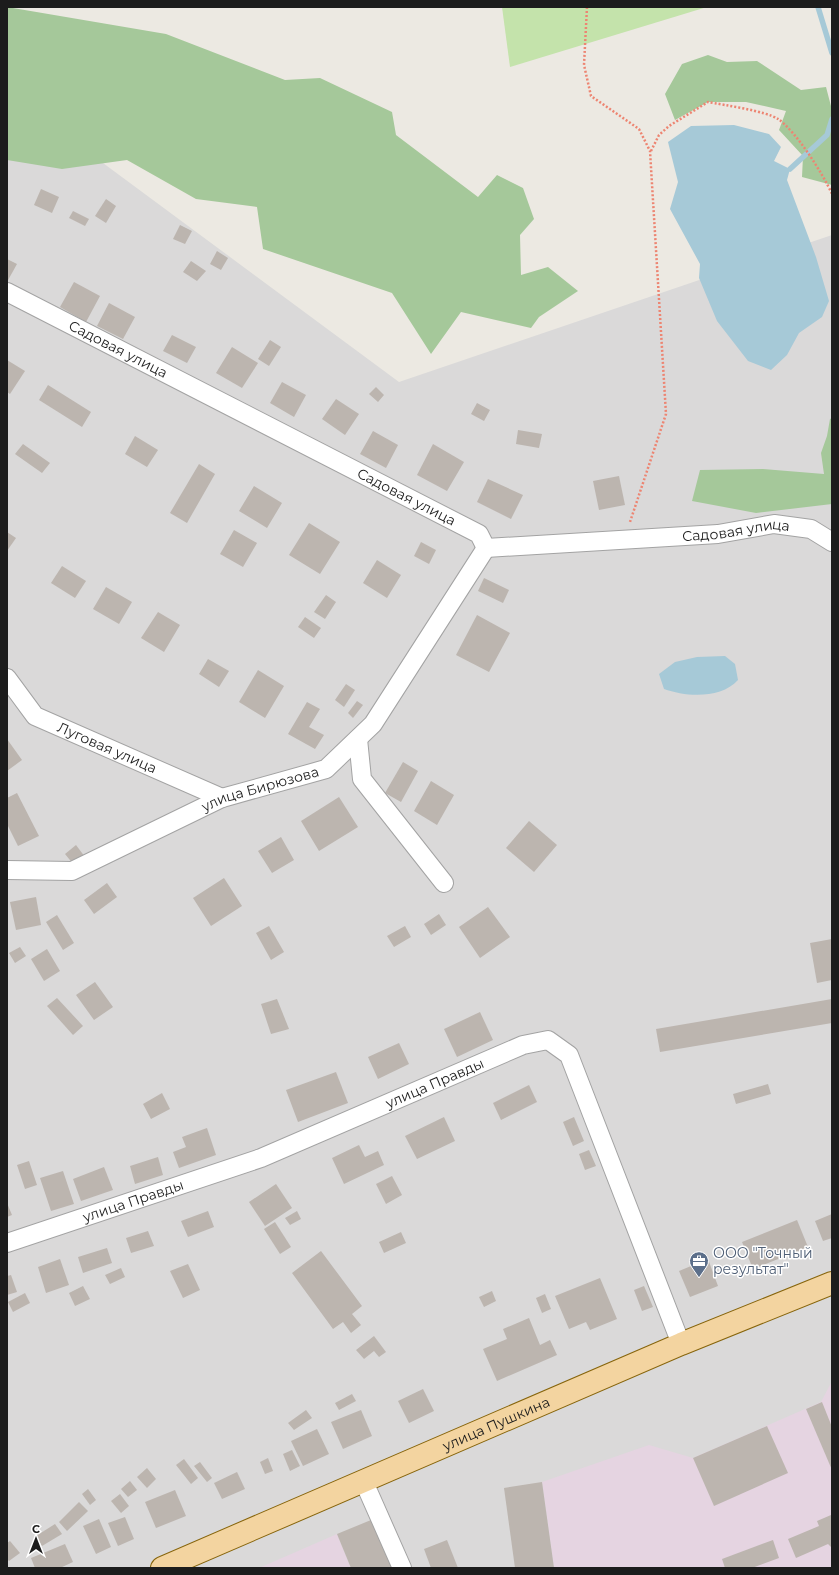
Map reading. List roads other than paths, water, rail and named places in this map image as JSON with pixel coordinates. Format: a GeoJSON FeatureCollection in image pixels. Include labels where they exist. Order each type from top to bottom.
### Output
{"type":"FeatureCollection","features":[{"type":"Feature","properties":{"kind":"main road","name":"улица Пушкина"},"geometry":{"type":"LineString","coordinates":[[162,1568],[681,1344],[832,1284]]}},
{"type":"Feature","properties":{"kind":"street","name":"Садовая улица"},"geometry":{"type":"LineString","coordinates":[[7,292],[479,534],[486,548],[718,534],[774,524],[811,529],[832,542]]}},
{"type":"Feature","properties":{"kind":"street","name":"улица Бирюзова"},"geometry":{"type":"LineString","coordinates":[[7,870],[72,871],[222,798],[326,769],[373,724],[486,548]]}},
{"type":"Feature","properties":{"kind":"street","name":"Луговая улица"},"geometry":{"type":"LineString","coordinates":[[7,678],[35,716],[222,798]]}},
{"type":"Feature","properties":{"kind":"street"},"geometry":{"type":"LineString","coordinates":[[358,739],[362,779],[444,883]]}},
{"type":"Feature","properties":{"kind":"street","name":"улица Правды"},"geometry":{"type":"LineString","coordinates":[[7,1243],[261,1158],[523,1045],[548,1040],[569,1055],[681,1344]]}},
{"type":"Feature","properties":{"kind":"street"},"geometry":{"type":"LineString","coordinates":[[364,1482],[402,1568]]}},
{"type":"Feature","properties":{"kind":"water"},"geometry":{"type":"Polygon","coordinates":[[[734,125],[769,134],[781,147],[774,161],[790,169],[787,180],[816,257],[829,301],[822,317],[799,333],[787,355],[771,370],[748,361],[717,321],[699,278],[700,264],[670,209],[678,182],[668,142],[691,126],[734,125]]]}},
{"type":"Feature","properties":{"kind":"water"},"geometry":{"type":"Polygon","coordinates":[[[725,656],[735,664],[738,680],[722,691],[703,695],[693,695],[682,694],[664,689],[659,674],[675,662],[697,657],[725,656]]]}},
{"type":"Feature","properties":{"kind":"waterway"},"geometry":{"type":"LineString","coordinates":[[818,7],[832,53]]}},
{"type":"Feature","properties":{"kind":"waterway"},"geometry":{"type":"LineString","coordinates":[[790,169],[827,135],[832,119]]}},
{"type":"Feature","properties":{"kind":"place","name":"ООО \"Точный результат\""},"geometry":{"type":"Point","coordinates":[699,1278]}}]}
